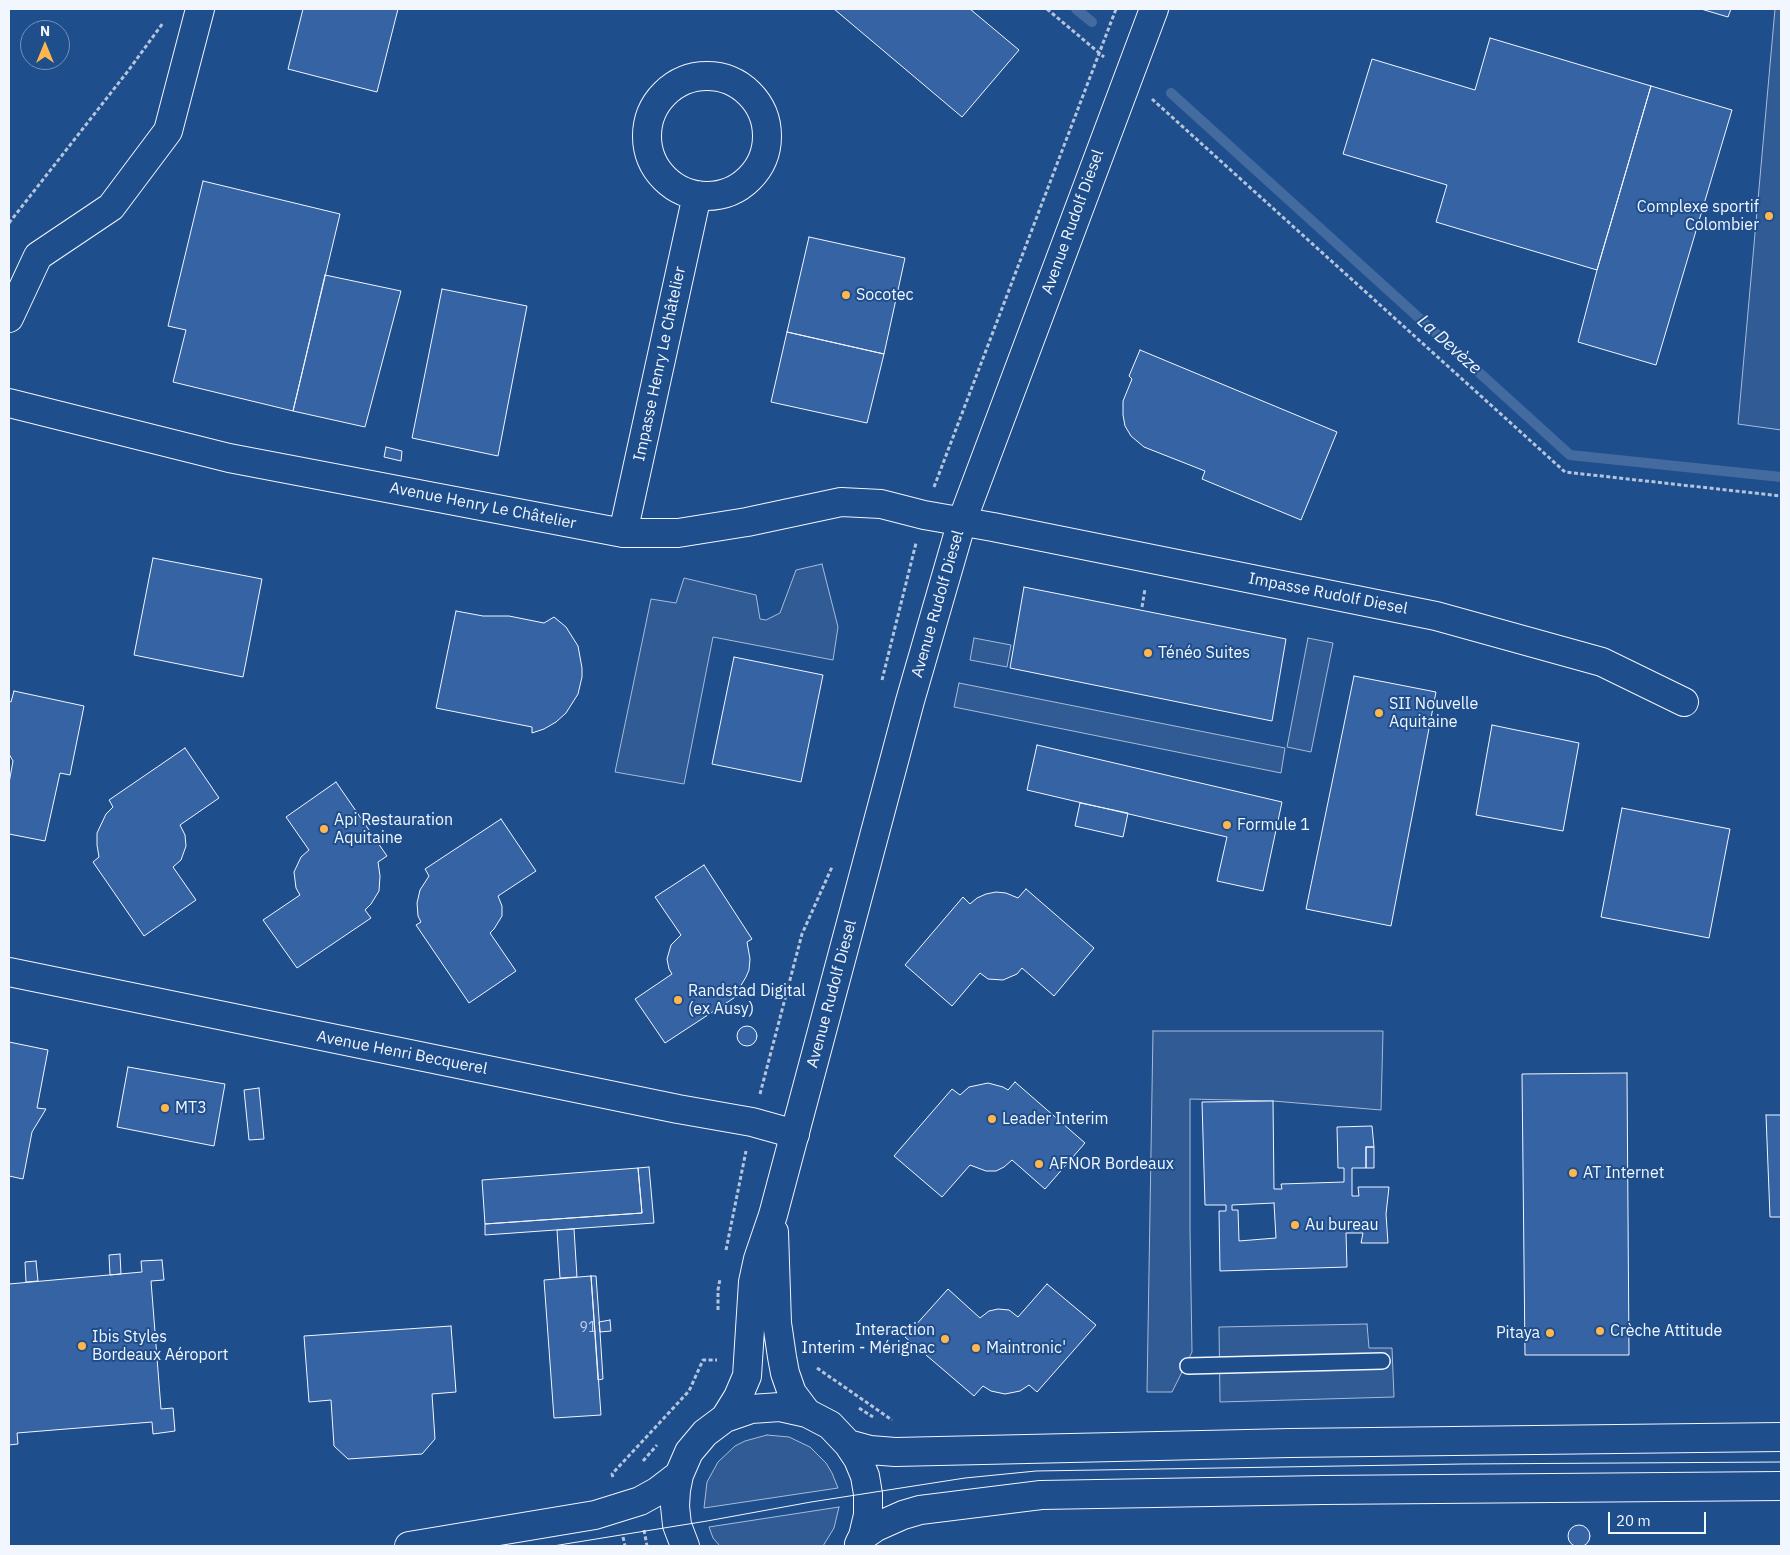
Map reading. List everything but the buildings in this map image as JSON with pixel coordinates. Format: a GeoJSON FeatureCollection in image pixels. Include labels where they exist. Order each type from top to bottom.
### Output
{"type":"FeatureCollection","features":[{"type":"Feature","properties":{"kind":"street"},"geometry":{"type":"LineString","coordinates":[[9,318],[38,256],[111,207],[168,132],[200,9]]}},
{"type":"Feature","properties":{"kind":"street","name":"Avenue Rudolf Diesel"},"geometry":{"type":"LineString","coordinates":[[725,1418],[738,1397],[747,1376],[753,1282],[758,1259],[774,1215],[910,701],[962,521],[1154,9]]}},
{"type":"Feature","properties":{"kind":"street"},"geometry":{"type":"LineString","coordinates":[[699,76],[718,76],[736,82],[751,94],[762,109],[767,127],[767,146],[761,164],[750,179],[734,190],[725,193],[697,195],[679,189],[664,178],[653,162],[647,143],[648,124],[654,106],[666,92],[681,81],[699,76]]}},
{"type":"Feature","properties":{"kind":"street","name":"Impasse Henry Le Châtelier"},"geometry":{"type":"LineString","coordinates":[[624,533],[697,195]]}},
{"type":"Feature","properties":{"kind":"street","name":"Avenue Henry Le Châtelier"},"geometry":{"type":"LineString","coordinates":[[9,403],[229,458],[624,533],[678,533],[747,522],[841,502],[881,504],[924,515],[962,521]]}},
{"type":"Feature","properties":{"kind":"street","name":"Impasse Rudolf Diesel"},"geometry":{"type":"LineString","coordinates":[[962,521],[1436,616],[1602,662],[1684,702]]}},
{"type":"Feature","properties":{"kind":"street","name":"Avenue Henri Becquerel"},"geometry":{"type":"LineString","coordinates":[[9,972],[678,1109],[752,1122],[795,1134]]}},
{"type":"Feature","properties":{"kind":"street","name":"Avenue Rudolf Diesel"},"geometry":{"type":"LineString","coordinates":[[774,1215],[777,1323],[782,1357],[792,1393],[807,1413]]}},
{"type":"Feature","properties":{"kind":"street"},"geometry":{"type":"LineString","coordinates":[[686,1546],[677,1525],[675,1506],[679,1475],[689,1452],[705,1433],[725,1418],[752,1409],[780,1407],[807,1413],[830,1425],[848,1444],[858,1459],[865,1476],[868,1494],[868,1515],[860,1541]]}},
{"type":"Feature","properties":{"kind":"street"},"geometry":{"type":"LineString","coordinates":[[848,1444],[870,1450],[895,1452],[1290,1443],[1781,1437]]}},
{"type":"Feature","properties":{"kind":"street"},"geometry":{"type":"LineString","coordinates":[[409,1546],[595,1515],[640,1501],[658,1491],[679,1475]]}},
{"type":"Feature","properties":{"kind":"street"},"geometry":{"type":"LineString","coordinates":[[860,1541],[876,1527],[920,1510],[1041,1495],[1323,1490],[1781,1486]]}},
{"type":"Feature","properties":{"kind":"lane"},"geometry":{"type":"LineString","coordinates":[[1188,1366],[1382,1361]]}},
{"type":"Feature","properties":{"kind":"path"},"geometry":{"type":"LineString","coordinates":[[1046,9],[1128,76],[1564,472],[1781,496]]}},
{"type":"Feature","properties":{"kind":"path"},"geometry":{"type":"LineString","coordinates":[[9,223],[168,17]]}},
{"type":"Feature","properties":{"kind":"shaded area","name":"Complexe sportif Colombier"},"geometry":{"type":"Polygon","coordinates":[[[1775,9],[1781,9],[1781,430],[1738,424],[1775,9]]]}},
{"type":"Feature","properties":{"kind":"shaded area"},"geometry":{"type":"Polygon","coordinates":[[[822,564],[838,627],[833,660],[713,637],[684,784],[615,772],[651,599],[676,603],[684,578],[756,595],[760,619],[766,620],[780,613],[796,570],[822,564]]]}},
{"type":"Feature","properties":{"kind":"shaded area"},"geometry":{"type":"Polygon","coordinates":[[[974,638],[1011,645],[1007,667],[970,660],[974,638]]]}},
{"type":"Feature","properties":{"kind":"shaded area"},"geometry":{"type":"Polygon","coordinates":[[[1308,638],[1333,643],[1311,752],[1287,747],[1308,638]]]}},
{"type":"Feature","properties":{"kind":"shaded area"},"geometry":{"type":"Polygon","coordinates":[[[959,683],[1285,748],[1281,773],[954,707],[959,683]]]}},
{"type":"Feature","properties":{"kind":"shaded area"},"geometry":{"type":"Polygon","coordinates":[[[1153,1031],[1383,1031],[1381,1110],[1273,1101],[1190,1099],[1192,1352],[1172,1392],[1147,1392],[1153,1031]]]}},
{"type":"Feature","properties":{"kind":"shaded area"},"geometry":{"type":"Polygon","coordinates":[[[1367,1324],[1369,1348],[1392,1348],[1394,1397],[1220,1402],[1219,1327],[1367,1324]]]}},
{"type":"Feature","properties":{"kind":"shaded area"},"geometry":{"type":"Polygon","coordinates":[[[767,1435],[789,1437],[810,1447],[826,1463],[838,1488],[704,1508],[707,1482],[718,1462],[735,1446],[767,1435]]]}},
{"type":"Feature","properties":{"kind":"shaded area"},"geometry":{"type":"Polygon","coordinates":[[[839,1507],[834,1528],[823,1546],[720,1546],[713,1538],[709,1527],[839,1507]]]}},
{"type":"Feature","properties":{"kind":"waterway","name":"La Devèze"},"geometry":{"type":"LineString","coordinates":[[1076,9],[1092,22]]}},
{"type":"Feature","properties":{"kind":"waterway","name":"La Devèze"},"geometry":{"type":"LineString","coordinates":[[1171,93],[1570,455],[1781,477]]}},
{"type":"Feature","properties":{"kind":"tram line"},"geometry":{"type":"LineString","coordinates":[[553,1546],[965,1478],[1036,1471],[1463,1464],[1781,1462]]}},
{"type":"Feature","properties":{"kind":"place","name":"Complexe sportif Colombier"},"geometry":{"type":"Point","coordinates":[1769,216]}},
{"type":"Feature","properties":{"kind":"place","name":"Socotec"},"geometry":{"type":"Point","coordinates":[846,295]}},
{"type":"Feature","properties":{"kind":"place","name":"Ténéo Suites"},"geometry":{"type":"Point","coordinates":[1148,653]}},
{"type":"Feature","properties":{"kind":"place","name":"SII Nouvelle Aquitaine"},"geometry":{"type":"Point","coordinates":[1379,713]}},
{"type":"Feature","properties":{"kind":"place","name":"Formule 1"},"geometry":{"type":"Point","coordinates":[1227,825]}},
{"type":"Feature","properties":{"kind":"place","name":"Api Restauration Aquitaine"},"geometry":{"type":"Point","coordinates":[324,829]}},
{"type":"Feature","properties":{"kind":"place","name":"Randstad Digital (ex Ausy)"},"geometry":{"type":"Point","coordinates":[678,1000]}},
{"type":"Feature","properties":{"kind":"place","name":"MT3"},"geometry":{"type":"Point","coordinates":[165,1108]}},
{"type":"Feature","properties":{"kind":"place","name":"Leader Interim"},"geometry":{"type":"Point","coordinates":[992,1119]}},
{"type":"Feature","properties":{"kind":"place","name":"AFNOR Bordeaux"},"geometry":{"type":"Point","coordinates":[1039,1164]}},
{"type":"Feature","properties":{"kind":"place","name":"AT Internet"},"geometry":{"type":"Point","coordinates":[1573,1173]}},
{"type":"Feature","properties":{"kind":"place","name":"Au bureau"},"geometry":{"type":"Point","coordinates":[1295,1225]}},
{"type":"Feature","properties":{"kind":"place","name":"Crèche Attitude"},"geometry":{"type":"Point","coordinates":[1600,1331]}},
{"type":"Feature","properties":{"kind":"place","name":"Pitaya"},"geometry":{"type":"Point","coordinates":[1550,1333]}},
{"type":"Feature","properties":{"kind":"place","name":"Interaction Interim - Mérignac"},"geometry":{"type":"Point","coordinates":[945,1339]}},
{"type":"Feature","properties":{"kind":"place","name":"Ibis Styles Bordeaux Aéroport"},"geometry":{"type":"Point","coordinates":[82,1346]}},
{"type":"Feature","properties":{"kind":"place","name":"Maintronic'"},"geometry":{"type":"Point","coordinates":[976,1348]}}]}
